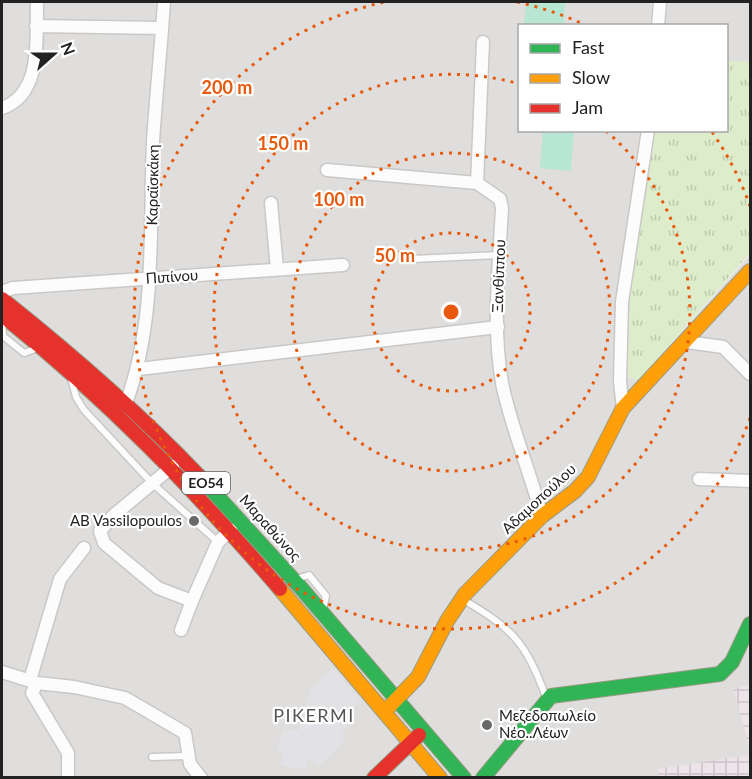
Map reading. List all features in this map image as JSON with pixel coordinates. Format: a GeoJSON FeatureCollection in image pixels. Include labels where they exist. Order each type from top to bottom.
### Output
{"type":"FeatureCollection","features":[{"type":"Feature","properties":{"kind":"main road","name":"Αδαμοπούλου"},"geometry":{"type":"LineString","coordinates":[[379,707],[393,695],[408,675],[421,670],[462,598],[542,516],[575,491],[588,477],[623,408],[687,342],[750,271]]}},
{"type":"Feature","properties":{"kind":"main road","name":"Μαραθώνος"},"geometry":{"type":"LineString","coordinates":[[2,299],[77,358],[189,464],[294,580],[465,777]]}},
{"type":"Feature","properties":{"kind":"main road","name":"Μαραθώνος"},"geometry":{"type":"LineString","coordinates":[[2,315],[69,368],[173,466],[231,530],[440,777]]}},
{"type":"Feature","properties":{"kind":"main road"},"geometry":{"type":"LineString","coordinates":[[483,777],[547,700],[561,693],[720,674],[732,662],[750,624]]}},
{"type":"Feature","properties":{"kind":"main road"},"geometry":{"type":"LineString","coordinates":[[374,777],[424,730]]}},
{"type":"Feature","properties":{"kind":"street"},"geometry":{"type":"LineString","coordinates":[[2,108],[12,104],[28,85],[34,62],[37,2]]}},
{"type":"Feature","properties":{"kind":"street","name":"Καραϊσκάκη"},"geometry":{"type":"LineString","coordinates":[[126,403],[139,369],[152,279],[153,142],[164,2]]}},
{"type":"Feature","properties":{"kind":"street"},"geometry":{"type":"LineString","coordinates":[[658,24],[660,2]]}},
{"type":"Feature","properties":{"kind":"street"},"geometry":{"type":"LineString","coordinates":[[36,26],[162,28]]}},
{"type":"Feature","properties":{"kind":"street"},"geometry":{"type":"LineString","coordinates":[[327,170],[477,183],[483,42]]}},
{"type":"Feature","properties":{"kind":"street"},"geometry":{"type":"LineString","coordinates":[[623,408],[620,382],[622,302],[648,132]]}},
{"type":"Feature","properties":{"kind":"street","name":"Ξανθίππου"},"geometry":{"type":"LineString","coordinates":[[477,183],[497,195],[502,203],[498,327],[503,386],[542,516]]}},
{"type":"Feature","properties":{"kind":"street"},"geometry":{"type":"LineString","coordinates":[[271,203],[277,269]]}},
{"type":"Feature","properties":{"kind":"street","name":"Πιπίνου"},"geometry":{"type":"LineString","coordinates":[[2,291],[13,288],[343,265]]}},
{"type":"Feature","properties":{"kind":"street"},"geometry":{"type":"LineString","coordinates":[[139,369],[498,327]]}},
{"type":"Feature","properties":{"kind":"street"},"geometry":{"type":"LineString","coordinates":[[687,342],[723,346],[750,374]]}},
{"type":"Feature","properties":{"kind":"street"},"geometry":{"type":"LineString","coordinates":[[173,466],[114,515],[100,531],[104,543],[158,588],[192,601]]}},
{"type":"Feature","properties":{"kind":"street"},"geometry":{"type":"LineString","coordinates":[[699,479],[750,481]]}},
{"type":"Feature","properties":{"kind":"street"},"geometry":{"type":"LineString","coordinates":[[181,630],[218,542],[231,530]]}},
{"type":"Feature","properties":{"kind":"street"},"geometry":{"type":"LineString","coordinates":[[68,777],[68,753],[32,693],[60,579],[84,548]]}},
{"type":"Feature","properties":{"kind":"street"},"geometry":{"type":"LineString","coordinates":[[2,672],[34,682],[74,687],[136,704],[182,730],[186,737],[187,756],[195,772],[201,777]]}},
{"type":"Feature","properties":{"kind":"lane"},"geometry":{"type":"LineString","coordinates":[[412,259],[500,255]]}},
{"type":"Feature","properties":{"kind":"lane"},"geometry":{"type":"LineString","coordinates":[[69,368],[76,398],[81,407],[152,483],[218,542]]}},
{"type":"Feature","properties":{"kind":"lane"},"geometry":{"type":"LineString","coordinates":[[462,598],[513,634],[528,653],[547,700]]}},
{"type":"Feature","properties":{"kind":"lane"},"geometry":{"type":"LineString","coordinates":[[152,757],[187,756]]}},
{"type":"Feature","properties":{"kind":"shaded area"},"geometry":{"type":"Polygon","coordinates":[[[2,2],[750,2],[749,61],[728,61],[728,24],[518,24],[518,132],[654,132],[630,298],[627,376],[638,381],[750,255],[750,777],[2,778],[2,2]]]}},
{"type":"Feature","properties":{"kind":"shaded area"},"geometry":{"type":"Polygon","coordinates":[[[333,668],[361,701],[347,714],[353,721],[340,733],[345,741],[319,765],[308,757],[306,770],[280,765],[284,751],[277,749],[283,729],[298,731],[311,688],[333,668]]]}},
{"type":"Feature","properties":{"kind":"shaded area"},"geometry":{"type":"Polygon","coordinates":[[[750,685],[750,751],[734,689],[750,685]]]}},
{"type":"Feature","properties":{"kind":"shaded area"},"geometry":{"type":"Polygon","coordinates":[[[750,755],[750,777],[659,777],[657,769],[750,755]]]}},
{"type":"Feature","properties":{"kind":"green space"},"geometry":{"type":"Polygon","coordinates":[[[526,2],[565,2],[564,24],[524,24],[526,2]]]}},
{"type":"Feature","properties":{"kind":"green space"},"geometry":{"type":"Polygon","coordinates":[[[750,41],[750,253],[638,381],[627,376],[630,298],[654,132],[728,132],[728,61],[749,61],[750,41]]]}},
{"type":"Feature","properties":{"kind":"green space"},"geometry":{"type":"Polygon","coordinates":[[[543,132],[574,132],[571,171],[540,168],[543,132]]]}},
{"type":"Feature","properties":{"kind":"traffic: fast"},"geometry":{"type":"LineString","coordinates":[[199,476],[301,588],[464,778]]}},
{"type":"Feature","properties":{"kind":"traffic: fast"},"geometry":{"type":"LineString","coordinates":[[483,778],[551,696],[720,674],[732,662],[750,624]]}},
{"type":"Feature","properties":{"kind":"traffic: slow"},"geometry":{"type":"LineString","coordinates":[[387,709],[418,677],[447,621],[465,594],[542,516],[575,491],[588,477],[623,408],[750,271]]}},
{"type":"Feature","properties":{"kind":"traffic: slow"},"geometry":{"type":"LineString","coordinates":[[280,589],[440,778]]}},
{"type":"Feature","properties":{"kind":"traffic: jam"},"geometry":{"type":"LineString","coordinates":[[2,299],[104,384],[199,476]]}},
{"type":"Feature","properties":{"kind":"traffic: jam"},"geometry":{"type":"LineString","coordinates":[[2,315],[78,379],[148,446],[215,515],[280,589]]}},
{"type":"Feature","properties":{"kind":"traffic: jam"},"geometry":{"type":"LineString","coordinates":[[374,778],[419,735]]}},
{"type":"Feature","properties":{"kind":"place","name":"AB Vassilopoulos"},"geometry":{"type":"Point","coordinates":[194,521]}},
{"type":"Feature","properties":{"kind":"place","name":"Μεζεδοπωλείο Νέο..Λέων"},"geometry":{"type":"Point","coordinates":[487,725]}},
{"type":"Feature","properties":{"kind":"district","name":"PIKERMI"},"geometry":{"type":"Point","coordinates":[314,716]}}]}
